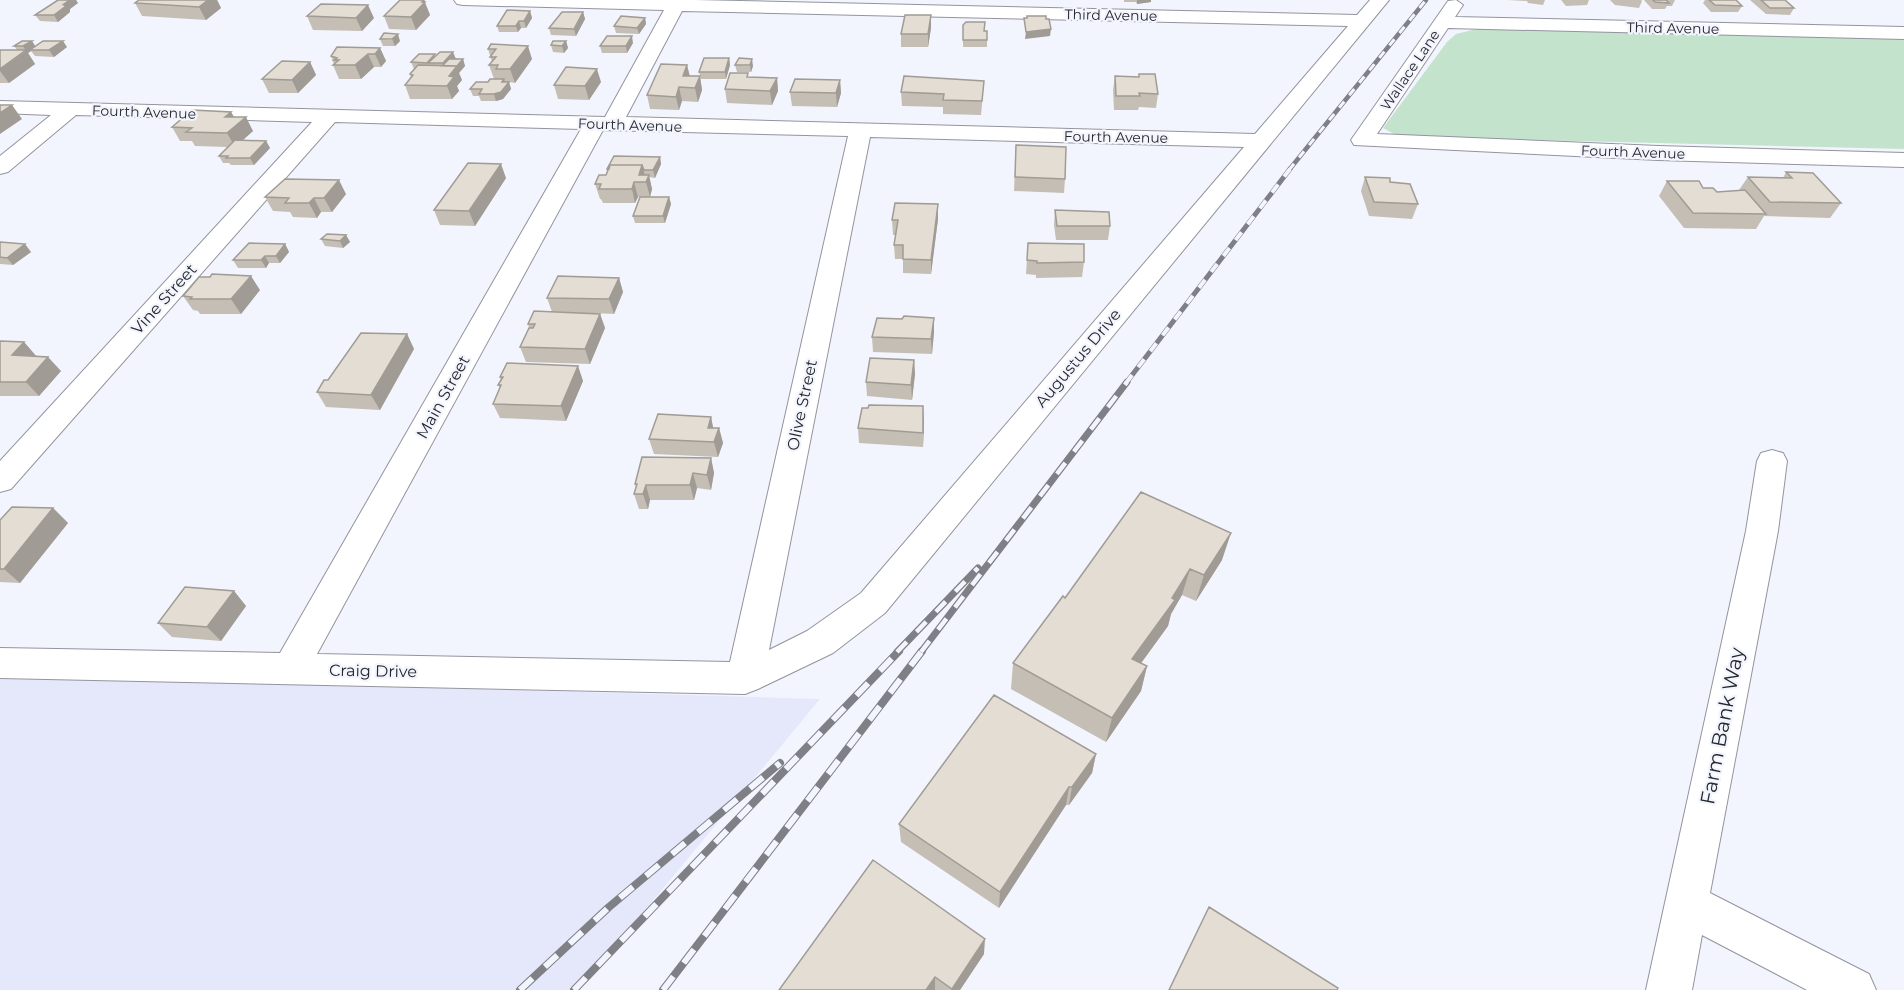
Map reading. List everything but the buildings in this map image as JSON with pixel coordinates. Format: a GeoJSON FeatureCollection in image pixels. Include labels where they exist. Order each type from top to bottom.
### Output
{"type":"FeatureCollection","features":[{"type":"Feature","properties":{"kind":"street","name":"Third Avenue"},"geometry":{"type":"LineString","coordinates":[[463,0],[677,3],[1362,21]]}},
{"type":"Feature","properties":{"kind":"street","name":"Augustus Drive"},"geometry":{"type":"LineString","coordinates":[[745,678],[820,642],[873,603],[1380,0]]}},
{"type":"Feature","properties":{"kind":"street","name":"Wallace Lane"},"geometry":{"type":"LineString","coordinates":[[1362,140],[1458,0]]}},
{"type":"Feature","properties":{"kind":"street","name":"Main Street"},"geometry":{"type":"LineString","coordinates":[[290,669],[604,124],[677,3]]}},
{"type":"Feature","properties":{"kind":"street","name":"Third Avenue"},"geometry":{"type":"LineString","coordinates":[[1443,22],[1904,33]]}},
{"type":"Feature","properties":{"kind":"street","name":"Fourth Avenue"},"geometry":{"type":"LineString","coordinates":[[0,108],[1261,141]]}},
{"type":"Feature","properties":{"kind":"street"},"geometry":{"type":"LineString","coordinates":[[0,167],[71,109]]}},
{"type":"Feature","properties":{"kind":"street","name":"Vine Street"},"geometry":{"type":"LineString","coordinates":[[0,481],[329,116]]}},
{"type":"Feature","properties":{"kind":"street","name":"Olive Street"},"geometry":{"type":"LineString","coordinates":[[745,678],[860,131]]}},
{"type":"Feature","properties":{"kind":"street","name":"Fourth Avenue"},"geometry":{"type":"LineString","coordinates":[[1362,140],[1658,153],[1904,160]]}},
{"type":"Feature","properties":{"kind":"street","name":"Farm Bank Way"},"geometry":{"type":"LineString","coordinates":[[1669,990],[1762,531],[1772,461]]}},
{"type":"Feature","properties":{"kind":"street","name":"Craig Drive"},"geometry":{"type":"LineString","coordinates":[[0,663],[745,678]]}},
{"type":"Feature","properties":{"kind":"street"},"geometry":{"type":"LineString","coordinates":[[1686,904],[1853,990]]}},
{"type":"Feature","properties":{"kind":"shaded area"},"geometry":{"type":"Polygon","coordinates":[[[0,675],[820,699],[579,990],[0,990],[0,675]]]}},
{"type":"Feature","properties":{"kind":"green space"},"geometry":{"type":"Polygon","coordinates":[[[1477,29],[1904,39],[1904,149],[1411,137],[1394,134],[1383,128],[1447,42],[1456,34],[1477,29]]]}},
{"type":"Feature","properties":{"kind":"railway"},"geometry":{"type":"LineString","coordinates":[[1289,170],[1426,0]]}},
{"type":"Feature","properties":{"kind":"railway"},"geometry":{"type":"LineString","coordinates":[[1126,383],[1290,169]]}},
{"type":"Feature","properties":{"kind":"railway"},"geometry":{"type":"LineString","coordinates":[[921,652],[1127,382]]}},
{"type":"Feature","properties":{"kind":"railway"},"geometry":{"type":"LineString","coordinates":[[897,652],[978,568]]}},
{"type":"Feature","properties":{"kind":"railway"},"geometry":{"type":"LineString","coordinates":[[574,990],[899,651]]}},
{"type":"Feature","properties":{"kind":"railway"},"geometry":{"type":"LineString","coordinates":[[663,990],[922,651]]}},
{"type":"Feature","properties":{"kind":"railway"},"geometry":{"type":"LineString","coordinates":[[520,990],[609,907],[780,763]]}}]}
